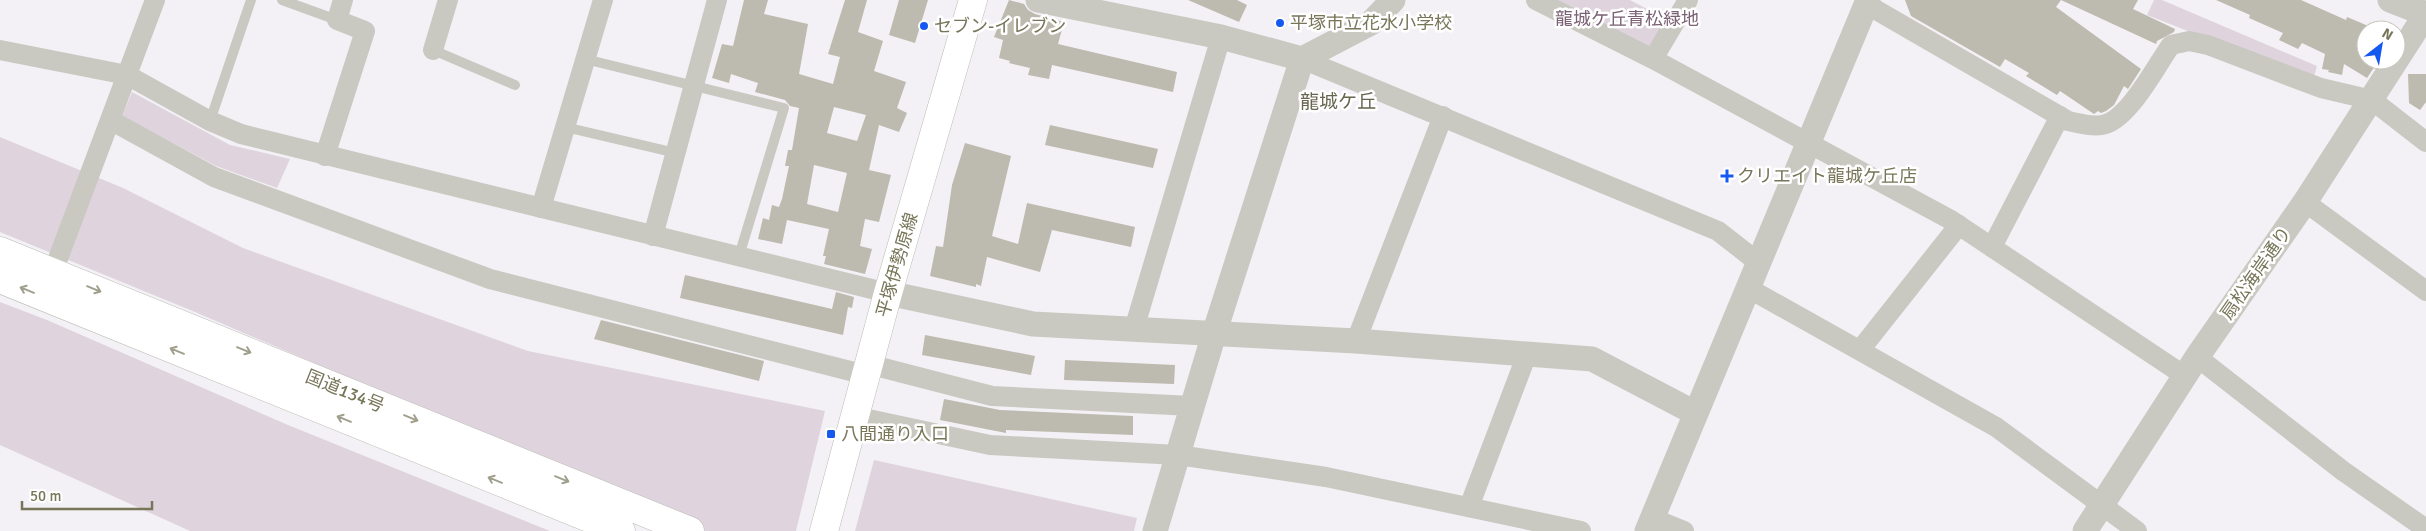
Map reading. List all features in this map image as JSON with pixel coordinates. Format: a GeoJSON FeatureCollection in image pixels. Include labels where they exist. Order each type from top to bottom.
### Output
{"type":"FeatureCollection","features":[{"type":"Feature","properties":{"kind":"main road","name":"平塚伊勢原線"},"geometry":{"type":"LineString","coordinates":[[824,531],[888,292],[973,0]]}},
{"type":"Feature","properties":{"kind":"main road","name":"国道134号"},"geometry":{"type":"LineString","coordinates":[[0,250],[690,531]]}},
{"type":"Feature","properties":{"kind":"main road","name":"国道134号"},"geometry":{"type":"LineString","coordinates":[[0,279],[621,531]]}},
{"type":"Feature","properties":{"kind":"street"},"geometry":{"type":"LineString","coordinates":[[53,272],[112,121],[155,0]]}},
{"type":"Feature","properties":{"kind":"street"},"geometry":{"type":"LineString","coordinates":[[326,156],[365,31],[337,20],[343,0]]}},
{"type":"Feature","properties":{"kind":"street"},"geometry":{"type":"LineString","coordinates":[[433,50],[448,0]]}},
{"type":"Feature","properties":{"kind":"street"},"geometry":{"type":"LineString","coordinates":[[541,208],[603,0]]}},
{"type":"Feature","properties":{"kind":"street"},"geometry":{"type":"LineString","coordinates":[[653,236],[717,0]]}},
{"type":"Feature","properties":{"kind":"street"},"geometry":{"type":"LineString","coordinates":[[1038,0],[1220,37],[1302,58],[1718,232],[1759,263]]}},
{"type":"Feature","properties":{"kind":"street"},"geometry":{"type":"LineString","coordinates":[[1155,531],[1214,334],[1302,58],[1372,23],[1393,0]]}},
{"type":"Feature","properties":{"kind":"street"},"geometry":{"type":"LineString","coordinates":[[1536,0],[1653,59],[1960,225],[1992,247],[2191,367],[2426,529]]}},
{"type":"Feature","properties":{"kind":"street"},"geometry":{"type":"LineString","coordinates":[[1653,59],[1688,0]]}},
{"type":"Feature","properties":{"kind":"street"},"geometry":{"type":"LineString","coordinates":[[2390,0],[2426,14]]}},
{"type":"Feature","properties":{"kind":"street"},"geometry":{"type":"LineString","coordinates":[[1684,531],[1649,524],[1867,2],[2068,121],[2088,126],[2104,125],[2119,117],[2134,100],[2171,45],[2189,41],[2208,45],[2321,88],[2372,100],[2426,142]]}},
{"type":"Feature","properties":{"kind":"street","name":"扇松海岸通り"},"geometry":{"type":"LineString","coordinates":[[2085,531],[2191,367],[2305,202],[2426,14]]}},
{"type":"Feature","properties":{"kind":"street"},"geometry":{"type":"LineString","coordinates":[[1134,330],[1220,37]]}},
{"type":"Feature","properties":{"kind":"street"},"geometry":{"type":"LineString","coordinates":[[0,50],[127,75],[210,121],[241,134],[653,236],[888,292],[1033,324],[1356,341],[1592,359],[1694,413]]}},
{"type":"Feature","properties":{"kind":"street"},"geometry":{"type":"LineString","coordinates":[[1356,341],[1443,116]]}},
{"type":"Feature","properties":{"kind":"street"},"geometry":{"type":"LineString","coordinates":[[1992,247],[2060,116]]}},
{"type":"Feature","properties":{"kind":"street"},"geometry":{"type":"LineString","coordinates":[[112,121],[214,177],[490,280],[867,369],[992,396],[1192,406]]}},
{"type":"Feature","properties":{"kind":"street"},"geometry":{"type":"LineString","coordinates":[[2305,202],[2426,291]]}},
{"type":"Feature","properties":{"kind":"street"},"geometry":{"type":"LineString","coordinates":[[1860,350],[1960,225]]}},
{"type":"Feature","properties":{"kind":"street"},"geometry":{"type":"LineString","coordinates":[[1748,288],[1996,427],[2137,531]]}},
{"type":"Feature","properties":{"kind":"street"},"geometry":{"type":"LineString","coordinates":[[1469,507],[1527,354]]}},
{"type":"Feature","properties":{"kind":"street"},"geometry":{"type":"LineString","coordinates":[[854,416],[990,445],[1178,455],[1326,477],[1581,531]]}},
{"type":"Feature","properties":{"kind":"lane"},"geometry":{"type":"LineString","coordinates":[[210,121],[251,0]]}},
{"type":"Feature","properties":{"kind":"lane"},"geometry":{"type":"LineString","coordinates":[[282,0],[337,20]]}},
{"type":"Feature","properties":{"kind":"lane"},"geometry":{"type":"LineString","coordinates":[[433,50],[515,85]]}},
{"type":"Feature","properties":{"kind":"lane"},"geometry":{"type":"LineString","coordinates":[[585,59],[694,84],[784,108],[739,256]]}},
{"type":"Feature","properties":{"kind":"lane"},"geometry":{"type":"LineString","coordinates":[[565,127],[676,154]]}},
{"type":"Feature","properties":{"kind":"green space","name":"龍城ケ丘青松緑地"},"geometry":{"type":"Polygon","coordinates":[[[1550,0],[1630,0],[1668,20],[1656,54],[1550,0]]]}},
{"type":"Feature","properties":{"kind":"green space"},"geometry":{"type":"Polygon","coordinates":[[[2154,0],[2162,0],[2317,66],[2313,80],[2147,15],[2154,0]]]}},
{"type":"Feature","properties":{"kind":"green space"},"geometry":{"type":"Polygon","coordinates":[[[132,92],[230,145],[290,159],[277,188],[216,166],[122,116],[132,92]]]}},
{"type":"Feature","properties":{"kind":"green space"},"geometry":{"type":"Polygon","coordinates":[[[0,137],[123,188],[243,248],[528,351],[825,411],[796,531],[706,531],[195,312],[0,232],[0,137]]]}},
{"type":"Feature","properties":{"kind":"green space"},"geometry":{"type":"Polygon","coordinates":[[[0,302],[47,320],[288,425],[550,531],[190,531],[0,445],[0,302]]]}},
{"type":"Feature","properties":{"kind":"green space"},"geometry":{"type":"Polygon","coordinates":[[[874,460],[1137,518],[1134,531],[855,531],[874,460]]]}},
{"type":"Feature","properties":{"kind":"building"},"geometry":{"type":"Polygon","coordinates":[[[744,0],[768,0],[764,14],[808,24],[799,74],[833,84],[840,57],[828,54],[845,0],[867,0],[858,32],[883,41],[874,71],[906,82],[897,108],[907,113],[899,132],[879,125],[869,170],[891,175],[879,222],[865,219],[860,246],[872,249],[865,274],[824,264],[826,256],[823,256],[829,229],[787,220],[782,244],[758,239],[763,218],[769,220],[772,205],[779,207],[782,199],[789,166],[785,166],[788,150],[792,150],[799,108],[790,106],[785,100],[755,92],[758,83],[731,74],[729,83],[712,78],[722,44],[733,46],[744,0]],[[834,107],[827,133],[857,141],[866,115],[834,107]],[[814,165],[807,204],[838,212],[847,173],[814,165]]]}},
{"type":"Feature","properties":{"kind":"building"},"geometry":{"type":"Polygon","coordinates":[[[899,0],[928,0],[915,43],[889,35],[899,0]]]}},
{"type":"Feature","properties":{"kind":"building"},"geometry":{"type":"Polygon","coordinates":[[[1009,0],[1024,4],[1028,10],[1035,14],[1064,22],[1058,44],[1177,72],[1173,92],[1052,65],[1049,79],[1028,75],[1030,68],[1009,63],[1010,61],[999,58],[1003,40],[994,37],[1009,0]]]}},
{"type":"Feature","properties":{"kind":"building"},"geometry":{"type":"Polygon","coordinates":[[[1188,0],[1237,0],[1247,5],[1239,22],[1188,0]]]}},
{"type":"Feature","properties":{"kind":"building"},"geometry":{"type":"Polygon","coordinates":[[[1905,0],[2061,0],[2056,7],[2141,69],[2128,89],[2124,86],[2114,105],[2106,111],[2101,113],[2098,111],[2094,114],[2060,91],[2057,95],[2026,76],[2029,73],[2005,59],[2000,67],[1911,16],[1905,0]]]}},
{"type":"Feature","properties":{"kind":"building"},"geometry":{"type":"Polygon","coordinates":[[[2061,0],[2138,0],[2133,9],[2175,29],[2174,32],[2157,41],[2156,44],[2061,0]]]}},
{"type":"Feature","properties":{"kind":"building"},"geometry":{"type":"Polygon","coordinates":[[[2216,0],[2301,0],[2346,20],[2347,17],[2356,21],[2356,70],[2372,70],[2367,78],[2344,64],[2342,75],[2328,72],[2329,70],[2322,69],[2325,54],[2302,43],[2298,49],[2279,40],[2283,33],[2249,18],[2250,15],[2216,0]]]}},
{"type":"Feature","properties":{"kind":"building"},"geometry":{"type":"Polygon","coordinates":[[[2408,74],[2426,74],[2426,102],[2420,110],[2409,103],[2408,74]]]}},
{"type":"Feature","properties":{"kind":"building"},"geometry":{"type":"Polygon","coordinates":[[[1050,125],[1158,149],[1153,168],[1045,145],[1050,125]]]}},
{"type":"Feature","properties":{"kind":"building"},"geometry":{"type":"Polygon","coordinates":[[[965,143],[1011,156],[992,236],[1018,244],[1027,203],[1135,227],[1131,247],[1052,230],[1040,272],[987,257],[981,286],[976,284],[976,287],[930,276],[936,246],[943,247],[952,185],[965,143]]]}},
{"type":"Feature","properties":{"kind":"building"},"geometry":{"type":"Polygon","coordinates":[[[685,275],[832,309],[836,292],[854,297],[852,308],[848,307],[843,335],[680,298],[685,275]]]}},
{"type":"Feature","properties":{"kind":"building"},"geometry":{"type":"Polygon","coordinates":[[[601,320],[764,361],[759,381],[594,339],[601,320]]]}},
{"type":"Feature","properties":{"kind":"building"},"geometry":{"type":"Polygon","coordinates":[[[925,335],[1035,356],[1031,375],[922,355],[925,335]]]}},
{"type":"Feature","properties":{"kind":"building"},"geometry":{"type":"Polygon","coordinates":[[[1065,360],[1175,365],[1174,384],[1064,380],[1065,360]]]}},
{"type":"Feature","properties":{"kind":"building"},"geometry":{"type":"Polygon","coordinates":[[[944,399],[1000,410],[1133,416],[1133,435],[1006,430],[1006,433],[940,420],[944,399]]]}},
{"type":"Feature","properties":{"kind":"place","name":"平塚市立花水小学校"},"geometry":{"type":"Point","coordinates":[1280,23]}},
{"type":"Feature","properties":{"kind":"place","name":"セブン-イレブン"},"geometry":{"type":"Point","coordinates":[924,26]}},
{"type":"Feature","properties":{"kind":"place","name":"クリエイト龍城ケ丘店"},"geometry":{"type":"Point","coordinates":[1727,176]}},
{"type":"Feature","properties":{"kind":"place","name":"八間通り入口"},"geometry":{"type":"Point","coordinates":[831,434]}},
{"type":"Feature","properties":{"kind":"district","name":"龍城ケ丘"},"geometry":{"type":"Point","coordinates":[1338,102]}}]}
